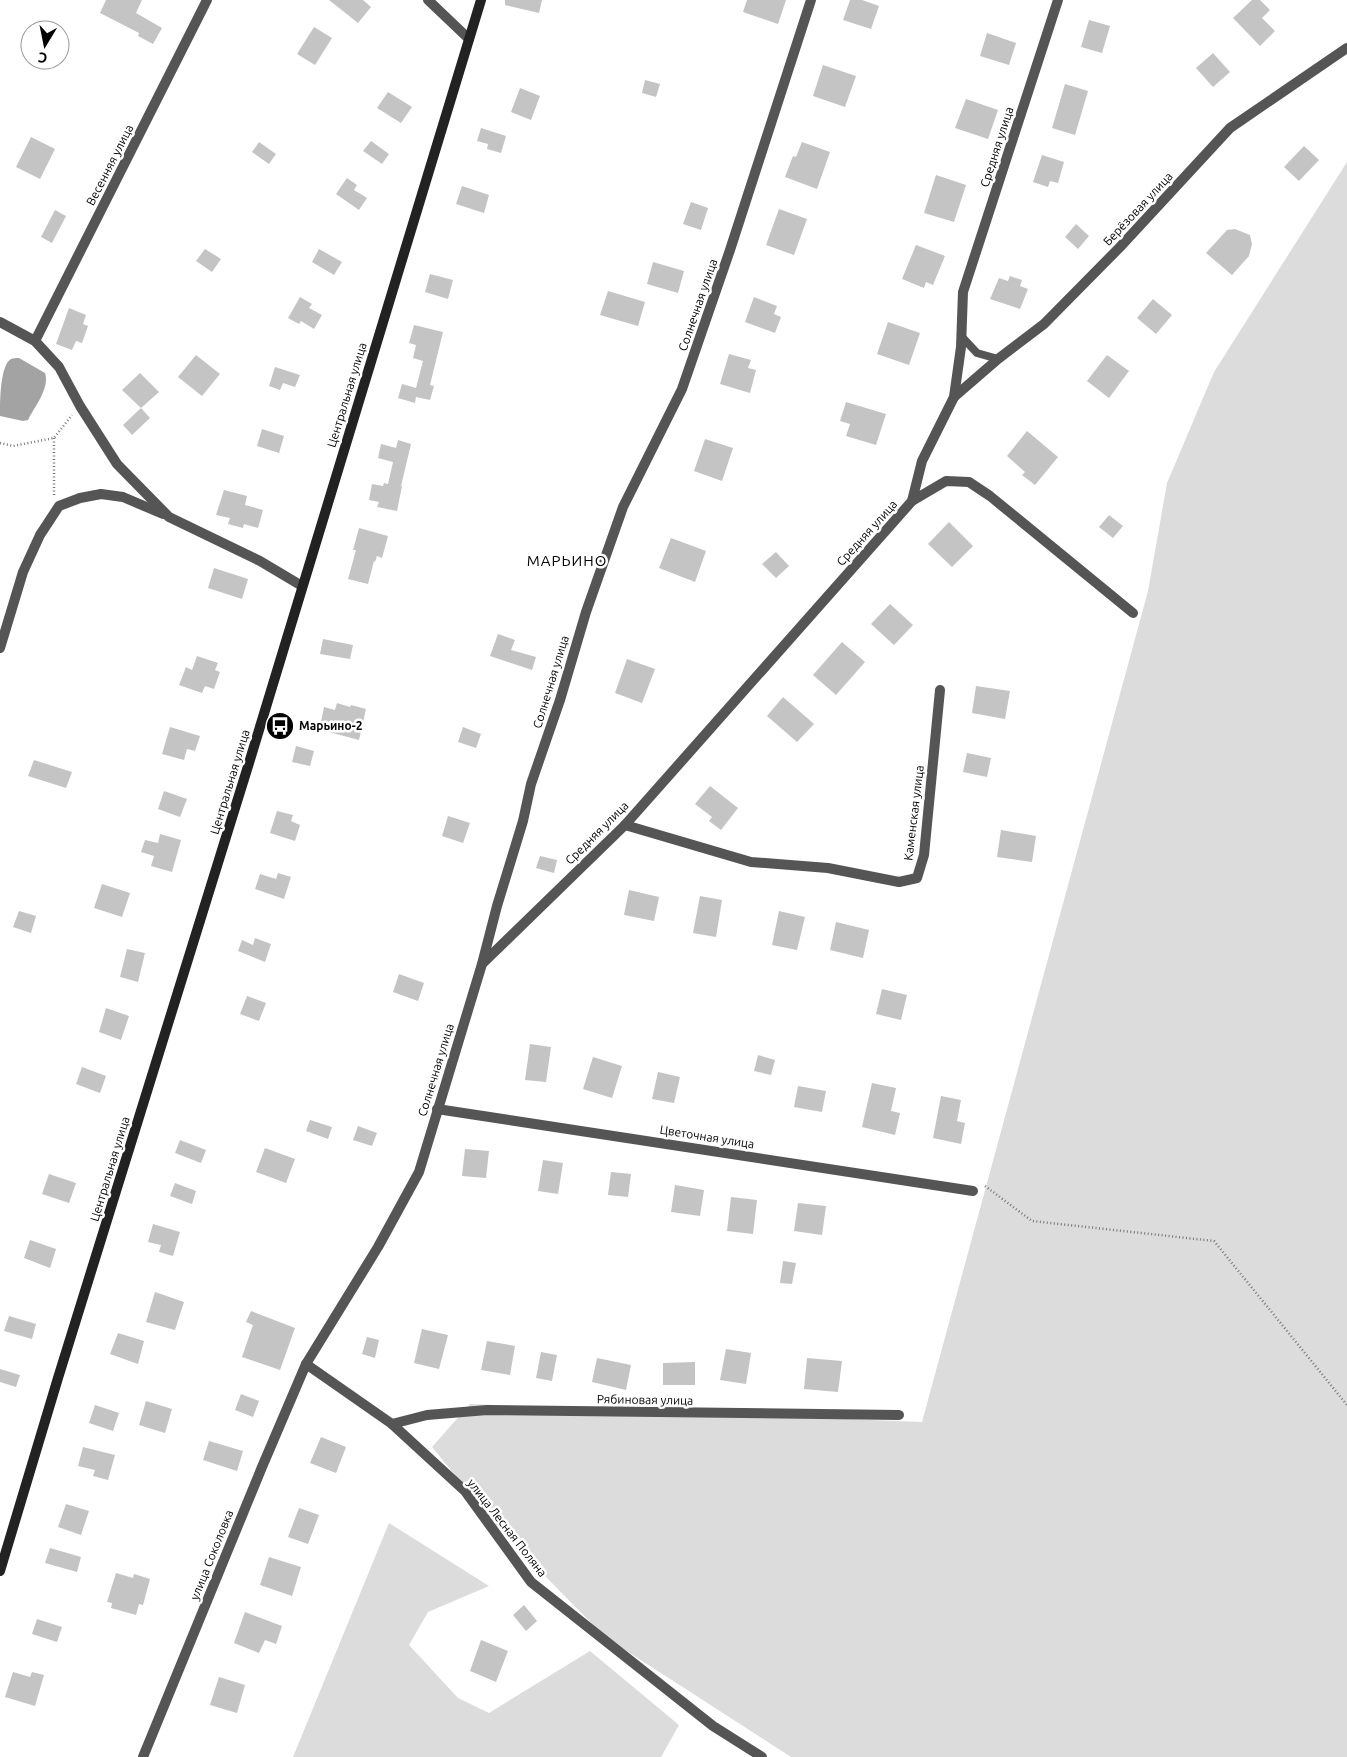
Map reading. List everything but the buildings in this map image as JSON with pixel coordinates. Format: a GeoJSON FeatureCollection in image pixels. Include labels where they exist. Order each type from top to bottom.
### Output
{"type":"FeatureCollection","features":[{"type":"Feature","properties":{"kind":"main road","name":"Центральная улица"},"geometry":{"type":"LineString","coordinates":[[0,1571],[224,845],[481,0]]}},
{"type":"Feature","properties":{"kind":"street","name":"Весенняя улица"},"geometry":{"type":"LineString","coordinates":[[35,341],[207,0]]}},
{"type":"Feature","properties":{"kind":"street"},"geometry":{"type":"LineString","coordinates":[[428,0],[469,39]]}},
{"type":"Feature","properties":{"kind":"street","name":"Солнечная улица"},"geometry":{"type":"LineString","coordinates":[[306,1364],[378,1247],[419,1172],[482,964],[497,906],[523,821],[531,784],[560,700],[586,612],[623,507],[682,389],[730,250],[811,0]]}},
{"type":"Feature","properties":{"kind":"street","name":"Средняя улица"},"geometry":{"type":"LineString","coordinates":[[482,964],[625,825],[912,501],[922,461],[954,397],[962,338],[963,292],[1058,0]]}},
{"type":"Feature","properties":{"kind":"street","name":"Берёзовая улица"},"geometry":{"type":"LineString","coordinates":[[954,397],[998,359],[1044,324],[1120,247],[1230,128],[1347,48]]}},
{"type":"Feature","properties":{"kind":"street"},"geometry":{"type":"LineString","coordinates":[[0,322],[35,341],[59,367],[80,406],[117,464],[168,517]]}},
{"type":"Feature","properties":{"kind":"street"},"geometry":{"type":"LineString","coordinates":[[912,501],[946,480],[969,482],[990,496],[1132,613]]}},
{"type":"Feature","properties":{"kind":"street"},"geometry":{"type":"LineString","coordinates":[[0,648],[23,572],[40,535],[59,506],[80,498],[100,494],[123,497],[260,560],[302,586]]}},
{"type":"Feature","properties":{"kind":"street","name":"Каменская улица"},"geometry":{"type":"LineString","coordinates":[[625,825],[751,862],[828,868],[899,882],[917,878],[924,855],[940,690]]}},
{"type":"Feature","properties":{"kind":"street","name":"Цветочная улица"},"geometry":{"type":"LineString","coordinates":[[437,1109],[973,1191]]}},
{"type":"Feature","properties":{"kind":"street","name":"улица Лесная Поляна"},"geometry":{"type":"LineString","coordinates":[[306,1364],[392,1424],[465,1491],[531,1582],[713,1726],[762,1757]]}},
{"type":"Feature","properties":{"kind":"street","name":"улица Соколовка"},"geometry":{"type":"LineString","coordinates":[[143,1757],[306,1364]]}},
{"type":"Feature","properties":{"kind":"street","name":"Рябиновая улица"},"geometry":{"type":"LineString","coordinates":[[392,1424],[427,1415],[487,1410],[899,1415]]}},
{"type":"Feature","properties":{"kind":"lane"},"geometry":{"type":"LineString","coordinates":[[962,338],[977,353],[998,359]]}},
{"type":"Feature","properties":{"kind":"path"},"geometry":{"type":"LineString","coordinates":[[54,514],[54,438],[80,406]]}},
{"type":"Feature","properties":{"kind":"path"},"geometry":{"type":"LineString","coordinates":[[0,443],[13,446],[54,438]]}},
{"type":"Feature","properties":{"kind":"path"},"geometry":{"type":"LineString","coordinates":[[985,1186],[1032,1221],[1214,1241],[1347,1405]]}},
{"type":"Feature","properties":{"kind":"shaded area"},"geometry":{"type":"Polygon","coordinates":[[[1347,162],[1347,1757],[791,1757],[605,1637],[499,1529],[432,1447],[470,1404],[922,1422],[1148,591],[1167,483],[1214,372],[1347,162]]]}},
{"type":"Feature","properties":{"kind":"shaded area"},"geometry":{"type":"Polygon","coordinates":[[[19,358],[45,373],[46,379],[44,391],[38,403],[28,420],[23,421],[0,416],[1,384],[5,368],[11,359],[19,358]]]}},
{"type":"Feature","properties":{"kind":"shaded area"},"geometry":{"type":"Polygon","coordinates":[[[389,1523],[489,1586],[428,1612],[409,1645],[458,1698],[489,1713],[590,1651],[679,1725],[661,1757],[293,1757],[389,1523]]]}},
{"type":"Feature","properties":{"kind":"place","name":"Марьино-2"},"geometry":{"type":"Point","coordinates":[280,726]}},
{"type":"Feature","properties":{"kind":"district","name":"МАРЬИНО"},"geometry":{"type":"Point","coordinates":[567,561]}}]}
